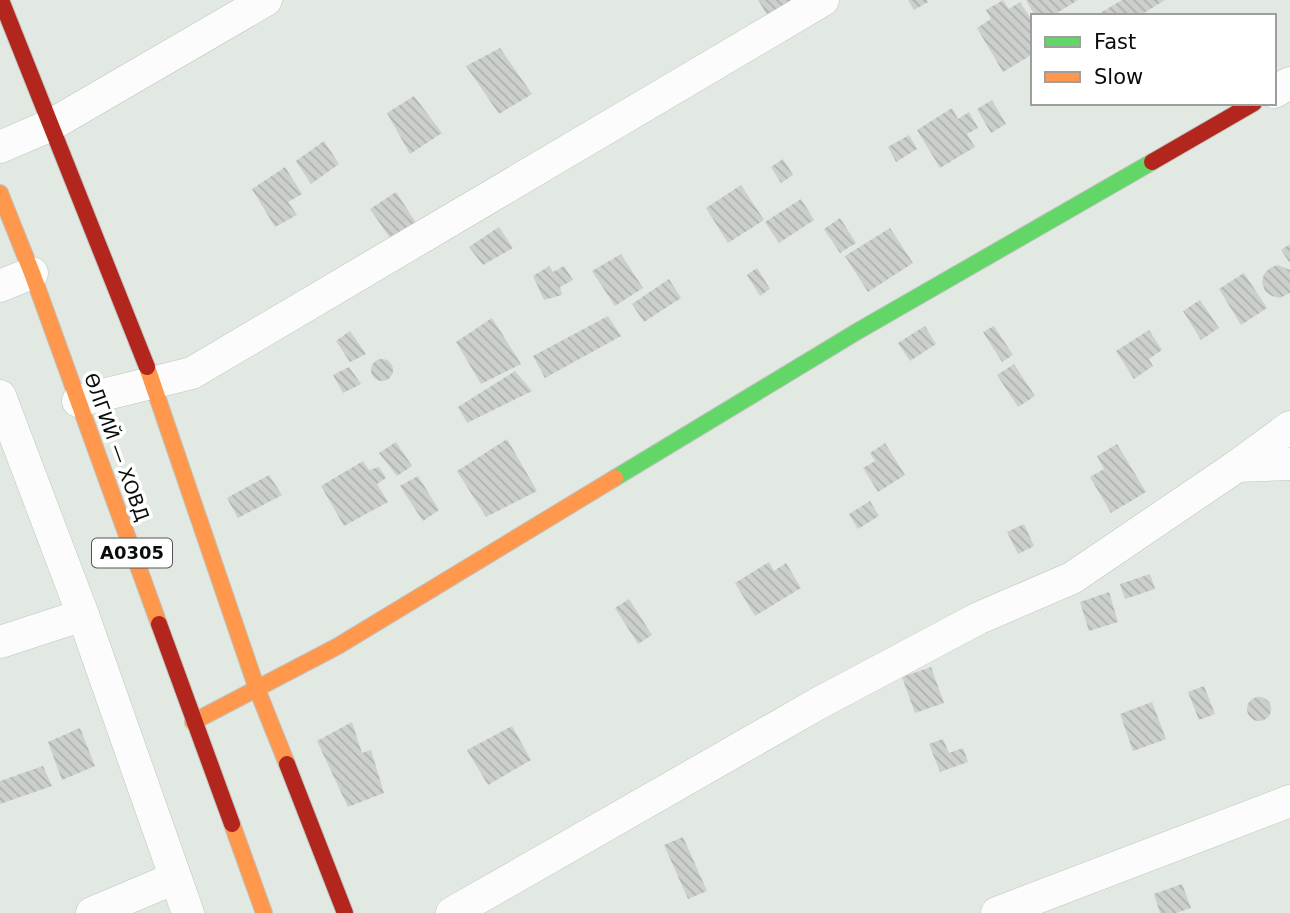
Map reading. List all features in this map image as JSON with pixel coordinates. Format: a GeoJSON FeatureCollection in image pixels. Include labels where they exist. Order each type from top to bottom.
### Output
{"type":"FeatureCollection","features":[{"type":"Feature","properties":{"kind":"main road"},"geometry":{"type":"LineString","coordinates":[[1,0],[153,383],[257,689],[345,913]]}},
{"type":"Feature","properties":{"kind":"main road"},"geometry":{"type":"LineString","coordinates":[[193,722],[338,646],[858,331],[1251,105]]}},
{"type":"Feature","properties":{"kind":"main road","name":"ӨЛГИЙ — ХОВД"},"geometry":{"type":"LineString","coordinates":[[0,193],[32,273],[264,913]]}},
{"type":"Feature","properties":{"kind":"street"},"geometry":{"type":"LineString","coordinates":[[0,147],[51,125],[266,0]]}},
{"type":"Feature","properties":{"kind":"street"},"geometry":{"type":"LineString","coordinates":[[78,401],[192,373],[822,0]]}},
{"type":"Feature","properties":{"kind":"street"},"geometry":{"type":"LineString","coordinates":[[0,286],[32,273]]}},
{"type":"Feature","properties":{"kind":"street"},"geometry":{"type":"LineString","coordinates":[[0,396],[83,615],[188,913]]}},
{"type":"Feature","properties":{"kind":"street"},"geometry":{"type":"LineString","coordinates":[[452,913],[819,703],[978,618],[1072,578],[1290,427]]}},
{"type":"Feature","properties":{"kind":"street"},"geometry":{"type":"LineString","coordinates":[[1237,466],[1290,464]]}},
{"type":"Feature","properties":{"kind":"street"},"geometry":{"type":"LineString","coordinates":[[0,642],[83,615]]}},
{"type":"Feature","properties":{"kind":"street"},"geometry":{"type":"LineString","coordinates":[[997,913],[1290,802]]}},
{"type":"Feature","properties":{"kind":"street"},"geometry":{"type":"LineString","coordinates":[[92,913],[175,878]]}},
{"type":"Feature","properties":{"kind":"building"},"geometry":{"type":"Polygon","coordinates":[[[758,0],[799,0],[769,18],[758,0]]]}},
{"type":"Feature","properties":{"kind":"building"},"geometry":{"type":"Polygon","coordinates":[[[908,0],[927,0],[928,2],[914,10],[908,0]]]}},
{"type":"Feature","properties":{"kind":"building"},"geometry":{"type":"Polygon","coordinates":[[[1003,0],[1009,9],[1020,2],[1031,19],[1031,55],[1003,72],[977,28],[991,19],[986,10],[1003,0]]]}},
{"type":"Feature","properties":{"kind":"building"},"geometry":{"type":"Polygon","coordinates":[[[1026,0],[1078,0],[1055,14],[1034,14],[1026,0]]]}},
{"type":"Feature","properties":{"kind":"building"},"geometry":{"type":"Polygon","coordinates":[[[1122,0],[1165,0],[1142,14],[1098,14],[1122,0]]]}},
{"type":"Feature","properties":{"kind":"building"},"geometry":{"type":"Polygon","coordinates":[[[500,48],[532,94],[499,114],[466,66],[500,48]]]}},
{"type":"Feature","properties":{"kind":"building"},"geometry":{"type":"Polygon","coordinates":[[[414,96],[442,133],[410,154],[387,113],[414,96]]]}},
{"type":"Feature","properties":{"kind":"building"},"geometry":{"type":"Polygon","coordinates":[[[992,100],[1006,124],[991,133],[977,109],[992,100]]]}},
{"type":"Feature","properties":{"kind":"building"},"geometry":{"type":"Polygon","coordinates":[[[952,108],[958,119],[969,112],[978,128],[967,134],[975,147],[940,168],[917,130],[952,108]]]}},
{"type":"Feature","properties":{"kind":"building"},"geometry":{"type":"Polygon","coordinates":[[[909,135],[917,149],[896,162],[888,147],[909,135]]]}},
{"type":"Feature","properties":{"kind":"building"},"geometry":{"type":"Polygon","coordinates":[[[324,141],[339,164],[311,184],[296,161],[324,141]]]}},
{"type":"Feature","properties":{"kind":"building"},"geometry":{"type":"Polygon","coordinates":[[[783,159],[793,175],[781,183],[771,167],[783,159]]]}},
{"type":"Feature","properties":{"kind":"building"},"geometry":{"type":"Polygon","coordinates":[[[285,167],[302,194],[288,202],[297,215],[275,227],[252,189],[285,167]]]}},
{"type":"Feature","properties":{"kind":"building"},"geometry":{"type":"Polygon","coordinates":[[[741,185],[764,220],[728,243],[706,208],[741,185]]]}},
{"type":"Feature","properties":{"kind":"building"},"geometry":{"type":"Polygon","coordinates":[[[396,192],[420,229],[394,244],[370,209],[396,192]]]}},
{"type":"Feature","properties":{"kind":"building"},"geometry":{"type":"Polygon","coordinates":[[[801,199],[814,220],[779,243],[765,222],[801,199]]]}},
{"type":"Feature","properties":{"kind":"building"},"geometry":{"type":"Polygon","coordinates":[[[840,218],[856,243],[840,253],[824,229],[840,218]]]}},
{"type":"Feature","properties":{"kind":"building"},"geometry":{"type":"Polygon","coordinates":[[[499,227],[513,248],[483,265],[469,247],[499,227]]]}},
{"type":"Feature","properties":{"kind":"building"},"geometry":{"type":"Polygon","coordinates":[[[890,228],[913,263],[868,292],[845,256],[890,228]]]}},
{"type":"Feature","properties":{"kind":"building"},"geometry":{"type":"Polygon","coordinates":[[[1290,244],[1290,263],[1281,250],[1290,244]]]}},
{"type":"Feature","properties":{"kind":"building"},"geometry":{"type":"Polygon","coordinates":[[[621,254],[643,288],[615,306],[592,271],[621,254]]]}},
{"type":"Feature","properties":{"kind":"building"},"geometry":{"type":"Polygon","coordinates":[[[1278,265],[1290,270],[1290,293],[1280,298],[1265,291],[1262,282],[1264,274],[1278,265]]]}},
{"type":"Feature","properties":{"kind":"building"},"geometry":{"type":"Polygon","coordinates":[[[549,266],[553,272],[564,266],[573,280],[560,287],[562,295],[544,300],[533,276],[549,266]]]}},
{"type":"Feature","properties":{"kind":"building"},"geometry":{"type":"Polygon","coordinates":[[[757,268],[770,289],[760,296],[747,275],[757,268]]]}},
{"type":"Feature","properties":{"kind":"building"},"geometry":{"type":"Polygon","coordinates":[[[1244,273],[1267,308],[1241,325],[1219,289],[1244,273]]]}},
{"type":"Feature","properties":{"kind":"building"},"geometry":{"type":"Polygon","coordinates":[[[669,279],[681,298],[644,322],[632,304],[669,279]]]}},
{"type":"Feature","properties":{"kind":"building"},"geometry":{"type":"Polygon","coordinates":[[[1200,300],[1219,328],[1201,340],[1183,311],[1200,300]]]}},
{"type":"Feature","properties":{"kind":"building"},"geometry":{"type":"Polygon","coordinates":[[[608,316],[621,336],[545,378],[533,356],[608,316]]]}},
{"type":"Feature","properties":{"kind":"building"},"geometry":{"type":"Polygon","coordinates":[[[492,318],[521,364],[481,384],[456,342],[492,318]]]}},
{"type":"Feature","properties":{"kind":"building"},"geometry":{"type":"Polygon","coordinates":[[[925,326],[936,344],[910,361],[898,343],[925,326]]]}},
{"type":"Feature","properties":{"kind":"building"},"geometry":{"type":"Polygon","coordinates":[[[994,326],[1013,355],[1002,362],[983,332],[994,326]]]}},
{"type":"Feature","properties":{"kind":"building"},"geometry":{"type":"Polygon","coordinates":[[[1149,330],[1162,350],[1149,359],[1153,366],[1134,379],[1116,351],[1149,330]]]}},
{"type":"Feature","properties":{"kind":"building"},"geometry":{"type":"Polygon","coordinates":[[[350,331],[366,354],[350,362],[336,341],[350,331]]]}},
{"type":"Feature","properties":{"kind":"building"},"geometry":{"type":"Polygon","coordinates":[[[382,359],[390,362],[393,370],[390,378],[382,381],[374,378],[371,370],[374,362],[382,359]]]}},
{"type":"Feature","properties":{"kind":"building"},"geometry":{"type":"Polygon","coordinates":[[[1014,364],[1035,396],[1018,407],[997,375],[1014,364]]]}},
{"type":"Feature","properties":{"kind":"building"},"geometry":{"type":"Polygon","coordinates":[[[349,367],[361,384],[343,393],[333,375],[349,367]]]}},
{"type":"Feature","properties":{"kind":"building"},"geometry":{"type":"Polygon","coordinates":[[[515,371],[532,391],[467,423],[458,407],[515,371]]]}},
{"type":"Feature","properties":{"kind":"building"},"geometry":{"type":"Polygon","coordinates":[[[507,439],[537,491],[486,517],[457,471],[507,439]]]}},
{"type":"Feature","properties":{"kind":"building"},"geometry":{"type":"Polygon","coordinates":[[[396,442],[412,466],[397,476],[379,453],[396,442]]]}},
{"type":"Feature","properties":{"kind":"building"},"geometry":{"type":"Polygon","coordinates":[[[885,443],[905,475],[878,492],[863,468],[875,461],[870,453],[885,443]]]}},
{"type":"Feature","properties":{"kind":"building"},"geometry":{"type":"Polygon","coordinates":[[[1117,444],[1146,492],[1111,513],[1090,477],[1104,469],[1097,456],[1117,444]]]}},
{"type":"Feature","properties":{"kind":"building"},"geometry":{"type":"Polygon","coordinates":[[[363,461],[369,470],[379,467],[386,478],[377,484],[388,502],[344,526],[321,486],[363,461]]]}},
{"type":"Feature","properties":{"kind":"building"},"geometry":{"type":"Polygon","coordinates":[[[269,475],[282,495],[238,518],[227,498],[269,475]]]}},
{"type":"Feature","properties":{"kind":"building"},"geometry":{"type":"Polygon","coordinates":[[[418,476],[439,510],[423,521],[400,486],[418,476]]]}},
{"type":"Feature","properties":{"kind":"building"},"geometry":{"type":"Polygon","coordinates":[[[870,501],[879,516],[858,529],[849,514],[870,501]]]}},
{"type":"Feature","properties":{"kind":"building"},"geometry":{"type":"Polygon","coordinates":[[[1024,524],[1034,546],[1018,554],[1007,532],[1024,524]]]}},
{"type":"Feature","properties":{"kind":"building"},"geometry":{"type":"Polygon","coordinates":[[[769,562],[774,571],[786,563],[801,588],[755,616],[735,583],[769,562]]]}},
{"type":"Feature","properties":{"kind":"building"},"geometry":{"type":"Polygon","coordinates":[[[1150,574],[1155,589],[1125,599],[1120,584],[1150,574]]]}},
{"type":"Feature","properties":{"kind":"building"},"geometry":{"type":"Polygon","coordinates":[[[1109,592],[1118,622],[1089,631],[1080,602],[1109,592]]]}},
{"type":"Feature","properties":{"kind":"building"},"geometry":{"type":"Polygon","coordinates":[[[629,599],[652,635],[638,644],[615,608],[629,599]]]}},
{"type":"Feature","properties":{"kind":"building"},"geometry":{"type":"Polygon","coordinates":[[[931,667],[944,703],[915,713],[902,677],[931,667]]]}},
{"type":"Feature","properties":{"kind":"building"},"geometry":{"type":"Polygon","coordinates":[[[1204,686],[1215,714],[1199,720],[1188,692],[1204,686]]]}},
{"type":"Feature","properties":{"kind":"building"},"geometry":{"type":"Polygon","coordinates":[[[1259,697],[1268,700],[1271,709],[1268,718],[1259,721],[1250,718],[1247,709],[1250,700],[1259,697]]]}},
{"type":"Feature","properties":{"kind":"building"},"geometry":{"type":"Polygon","coordinates":[[[1152,702],[1166,739],[1133,751],[1120,714],[1152,702]]]}},
{"type":"Feature","properties":{"kind":"building"},"geometry":{"type":"Polygon","coordinates":[[[352,722],[362,753],[371,750],[384,793],[348,807],[317,741],[352,722]]]}},
{"type":"Feature","properties":{"kind":"building"},"geometry":{"type":"Polygon","coordinates":[[[512,726],[531,760],[488,785],[467,750],[512,726]]]}},
{"type":"Feature","properties":{"kind":"building"},"geometry":{"type":"Polygon","coordinates":[[[80,728],[95,766],[62,780],[48,742],[80,728]]]}},
{"type":"Feature","properties":{"kind":"building"},"geometry":{"type":"Polygon","coordinates":[[[943,739],[949,753],[963,748],[968,762],[940,772],[929,744],[943,739]]]}},
{"type":"Feature","properties":{"kind":"building"},"geometry":{"type":"Polygon","coordinates":[[[43,766],[52,786],[0,804],[0,781],[43,766]]]}},
{"type":"Feature","properties":{"kind":"building"},"geometry":{"type":"Polygon","coordinates":[[[683,837],[707,891],[688,899],[664,845],[683,837]]]}},
{"type":"Feature","properties":{"kind":"building"},"geometry":{"type":"Polygon","coordinates":[[[1182,884],[1191,908],[1176,913],[1160,913],[1154,894],[1182,884]]]}},
{"type":"Feature","properties":{"kind":"traffic: fast"},"geometry":{"type":"LineString","coordinates":[[615,478],[858,331],[1152,162]]}},
{"type":"Feature","properties":{"kind":"traffic: slow"},"geometry":{"type":"LineString","coordinates":[[0,193],[32,273],[159,624]]}},
{"type":"Feature","properties":{"kind":"traffic: slow"},"geometry":{"type":"LineString","coordinates":[[147,367],[257,689],[287,764]]}},
{"type":"Feature","properties":{"kind":"traffic: slow"},"geometry":{"type":"LineString","coordinates":[[193,722],[338,646],[615,478]]}},
{"type":"Feature","properties":{"kind":"traffic: slow"},"geometry":{"type":"LineString","coordinates":[[232,824],[264,913]]}},
{"type":"Feature","properties":{"kind":"traffic: jam"},"geometry":{"type":"LineString","coordinates":[[1,0],[147,367]]}},
{"type":"Feature","properties":{"kind":"traffic: jam"},"geometry":{"type":"LineString","coordinates":[[1152,162],[1251,105]]}},
{"type":"Feature","properties":{"kind":"traffic: jam"},"geometry":{"type":"LineString","coordinates":[[159,624],[232,824]]}},
{"type":"Feature","properties":{"kind":"traffic: jam"},"geometry":{"type":"LineString","coordinates":[[287,764],[345,913]]}}]}
